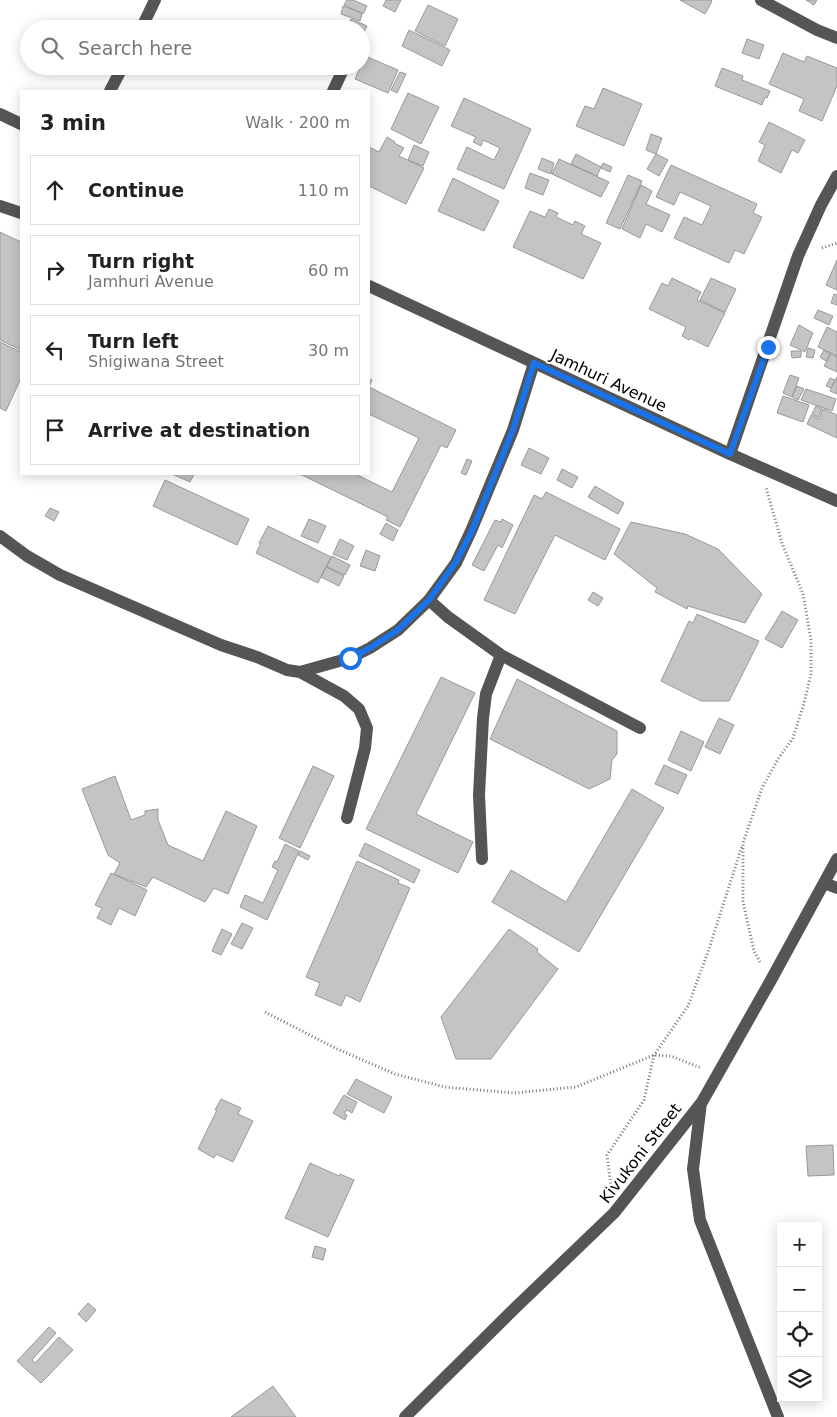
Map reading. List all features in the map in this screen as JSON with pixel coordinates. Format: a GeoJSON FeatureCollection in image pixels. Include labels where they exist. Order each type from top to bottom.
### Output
{"type":"FeatureCollection","features":[{"type":"Feature","properties":{"kind":"street"},"geometry":{"type":"LineString","coordinates":[[145,20],[155,0]]}},
{"type":"Feature","properties":{"kind":"street"},"geometry":{"type":"LineString","coordinates":[[761,0],[817,30],[837,38]]}},
{"type":"Feature","properties":{"kind":"street"},"geometry":{"type":"LineString","coordinates":[[110,90],[118,75]]}},
{"type":"Feature","properties":{"kind":"street"},"geometry":{"type":"LineString","coordinates":[[333,90],[341,75]]}},
{"type":"Feature","properties":{"kind":"street"},"geometry":{"type":"LineString","coordinates":[[0,114],[20,124]]}},
{"type":"Feature","properties":{"kind":"street"},"geometry":{"type":"LineString","coordinates":[[730,454],[798,256],[821,205],[837,176]]}},
{"type":"Feature","properties":{"kind":"street"},"geometry":{"type":"LineString","coordinates":[[0,206],[20,214]]}},
{"type":"Feature","properties":{"kind":"street","name":"Jamhuri Avenue"},"geometry":{"type":"LineString","coordinates":[[370,286],[730,454],[837,501]]}},
{"type":"Feature","properties":{"kind":"street"},"geometry":{"type":"LineString","coordinates":[[300,672],[350,658],[370,648],[398,630],[429,600],[456,562],[472,531],[513,430],[534,363]]}},
{"type":"Feature","properties":{"kind":"street"},"geometry":{"type":"LineString","coordinates":[[0,536],[27,556],[60,575],[221,645],[257,657],[287,670],[300,672],[344,696],[359,709],[368,728],[365,748],[347,818]]}},
{"type":"Feature","properties":{"kind":"street"},"geometry":{"type":"LineString","coordinates":[[429,600],[500,655],[640,728]]}},
{"type":"Feature","properties":{"kind":"street"},"geometry":{"type":"LineString","coordinates":[[482,859],[479,796],[483,718],[486,694],[500,655]]}},
{"type":"Feature","properties":{"kind":"street","name":"Kivukoni Street"},"geometry":{"type":"LineString","coordinates":[[405,1417],[614,1213],[702,1102],[837,859]]}},
{"type":"Feature","properties":{"kind":"street"},"geometry":{"type":"LineString","coordinates":[[824,884],[837,888]]}},
{"type":"Feature","properties":{"kind":"street"},"geometry":{"type":"LineString","coordinates":[[702,1102],[693,1169],[700,1220],[778,1417]]}},
{"type":"Feature","properties":{"kind":"path"},"geometry":{"type":"LineString","coordinates":[[614,1213],[607,1155],[644,1100],[654,1055],[688,1006],[708,952],[762,788],[778,759],[793,738],[811,674],[811,640],[803,594],[782,544],[761,467]]}},
{"type":"Feature","properties":{"kind":"path"},"geometry":{"type":"LineString","coordinates":[[743,843],[743,902],[754,951],[771,980]]}},
{"type":"Feature","properties":{"kind":"path"},"geometry":{"type":"LineString","coordinates":[[265,1012],[337,1049],[395,1074],[445,1087],[514,1093],[576,1087],[654,1055],[670,1056],[718,1075]]}},
{"type":"Feature","properties":{"kind":"building"},"geometry":{"type":"Polygon","coordinates":[[[347,0],[353,0],[367,6],[363,14],[344,5],[347,0]]]}},
{"type":"Feature","properties":{"kind":"building"},"geometry":{"type":"Polygon","coordinates":[[[386,0],[401,0],[395,12],[383,6],[386,0]]]}},
{"type":"Feature","properties":{"kind":"building"},"geometry":{"type":"Polygon","coordinates":[[[680,0],[711,0],[712,1],[705,14],[680,0]]]}},
{"type":"Feature","properties":{"kind":"building"},"geometry":{"type":"Polygon","coordinates":[[[806,0],[817,0],[814,5],[806,0]]]}},
{"type":"Feature","properties":{"kind":"building"},"geometry":{"type":"Polygon","coordinates":[[[428,5],[458,19],[445,46],[415,31],[428,5]]]}},
{"type":"Feature","properties":{"kind":"building"},"geometry":{"type":"Polygon","coordinates":[[[343,6],[362,13],[360,20],[341,14],[343,6]]]}},
{"type":"Feature","properties":{"kind":"building"},"geometry":{"type":"Polygon","coordinates":[[[409,30],[450,50],[442,66],[402,46],[409,30]]]}},
{"type":"Feature","properties":{"kind":"building"},"geometry":{"type":"Polygon","coordinates":[[[747,39],[764,45],[759,59],[742,53],[747,39]]]}},
{"type":"Feature","properties":{"kind":"building"},"geometry":{"type":"Polygon","coordinates":[[[783,53],[804,62],[807,56],[837,68],[837,86],[822,121],[799,111],[804,99],[769,84],[783,53]]]}},
{"type":"Feature","properties":{"kind":"building"},"geometry":{"type":"Polygon","coordinates":[[[370,58],[398,70],[388,93],[355,79],[357,75],[370,75],[370,58]]]}},
{"type":"Feature","properties":{"kind":"building"},"geometry":{"type":"Polygon","coordinates":[[[722,68],[743,76],[742,80],[770,91],[762,105],[715,86],[722,68]]]}},
{"type":"Feature","properties":{"kind":"building"},"geometry":{"type":"Polygon","coordinates":[[[400,72],[406,74],[397,93],[391,90],[400,72]]]}},
{"type":"Feature","properties":{"kind":"building"},"geometry":{"type":"Polygon","coordinates":[[[603,88],[642,104],[624,146],[576,126],[585,106],[594,109],[603,88]]]}},
{"type":"Feature","properties":{"kind":"building"},"geometry":{"type":"Polygon","coordinates":[[[408,93],[439,107],[421,144],[391,129],[408,93]]]}},
{"type":"Feature","properties":{"kind":"building"},"geometry":{"type":"Polygon","coordinates":[[[464,98],[531,129],[504,189],[457,169],[467,147],[494,160],[500,148],[483,140],[481,146],[473,142],[476,137],[451,126],[464,98]]]}},
{"type":"Feature","properties":{"kind":"building"},"geometry":{"type":"Polygon","coordinates":[[[769,122],[805,140],[798,153],[792,150],[781,173],[758,161],[765,145],[759,142],[769,122]]]}},
{"type":"Feature","properties":{"kind":"building"},"geometry":{"type":"Polygon","coordinates":[[[651,134],[662,138],[656,154],[646,150],[651,134]]]}},
{"type":"Feature","properties":{"kind":"building"},"geometry":{"type":"Polygon","coordinates":[[[387,137],[404,148],[399,156],[424,168],[406,204],[370,186],[370,148],[379,152],[387,137]]]}},
{"type":"Feature","properties":{"kind":"building"},"geometry":{"type":"Polygon","coordinates":[[[414,145],[429,152],[423,166],[408,160],[414,145]]]}},
{"type":"Feature","properties":{"kind":"building"},"geometry":{"type":"Polygon","coordinates":[[[576,154],[601,167],[597,176],[571,164],[576,154]]]}},
{"type":"Feature","properties":{"kind":"building"},"geometry":{"type":"Polygon","coordinates":[[[656,154],[668,160],[659,176],[647,169],[656,154]]]}},
{"type":"Feature","properties":{"kind":"building"},"geometry":{"type":"Polygon","coordinates":[[[542,158],[554,163],[551,174],[538,169],[542,158]]]}},
{"type":"Feature","properties":{"kind":"building"},"geometry":{"type":"Polygon","coordinates":[[[559,159],[609,182],[601,197],[552,174],[559,159]]]}},
{"type":"Feature","properties":{"kind":"building"},"geometry":{"type":"Polygon","coordinates":[[[603,163],[612,167],[610,172],[601,168],[603,163]]]}},
{"type":"Feature","properties":{"kind":"building"},"geometry":{"type":"Polygon","coordinates":[[[671,165],[757,204],[753,213],[762,217],[744,254],[735,250],[729,263],[674,238],[684,217],[702,225],[711,206],[680,192],[674,205],[656,197],[671,165]]]}},
{"type":"Feature","properties":{"kind":"building"},"geometry":{"type":"Polygon","coordinates":[[[530,173],[549,180],[543,195],[525,188],[530,173]]]}},
{"type":"Feature","properties":{"kind":"building"},"geometry":{"type":"Polygon","coordinates":[[[628,175],[642,181],[620,229],[606,223],[628,175]]]}},
{"type":"Feature","properties":{"kind":"building"},"geometry":{"type":"Polygon","coordinates":[[[453,178],[499,201],[484,231],[438,211],[453,178]]]}},
{"type":"Feature","properties":{"kind":"building"},"geometry":{"type":"Polygon","coordinates":[[[641,185],[652,191],[646,204],[670,215],[662,232],[646,224],[640,238],[622,229],[641,185]]]}},
{"type":"Feature","properties":{"kind":"building"},"geometry":{"type":"Polygon","coordinates":[[[549,209],[558,213],[556,217],[573,225],[575,221],[585,226],[581,234],[601,243],[583,279],[513,247],[530,211],[545,217],[549,209]]]}},
{"type":"Feature","properties":{"kind":"building"},"geometry":{"type":"Polygon","coordinates":[[[0,232],[20,242],[20,350],[0,340],[0,232]]]}},
{"type":"Feature","properties":{"kind":"building"},"geometry":{"type":"Polygon","coordinates":[[[837,260],[837,290],[826,285],[837,260]]]}},
{"type":"Feature","properties":{"kind":"building"},"geometry":{"type":"Polygon","coordinates":[[[672,278],[701,292],[697,300],[725,313],[708,347],[682,336],[686,327],[649,309],[662,283],[668,286],[672,278]]]}},
{"type":"Feature","properties":{"kind":"building"},"geometry":{"type":"Polygon","coordinates":[[[711,278],[736,289],[725,312],[700,300],[711,278]]]}},
{"type":"Feature","properties":{"kind":"building"},"geometry":{"type":"Polygon","coordinates":[[[834,294],[837,295],[837,305],[831,303],[834,294]]]}},
{"type":"Feature","properties":{"kind":"building"},"geometry":{"type":"Polygon","coordinates":[[[818,310],[833,316],[829,325],[814,318],[818,310]]]}},
{"type":"Feature","properties":{"kind":"building"},"geometry":{"type":"Polygon","coordinates":[[[799,325],[813,333],[805,352],[790,345],[799,325]]]}},
{"type":"Feature","properties":{"kind":"building"},"geometry":{"type":"Polygon","coordinates":[[[827,327],[837,332],[837,356],[818,347],[827,327]]]}},
{"type":"Feature","properties":{"kind":"building"},"geometry":{"type":"Polygon","coordinates":[[[0,342],[20,352],[20,380],[6,411],[0,408],[0,342]]]}},
{"type":"Feature","properties":{"kind":"building"},"geometry":{"type":"Polygon","coordinates":[[[808,348],[815,350],[813,358],[806,357],[808,348]]]}},
{"type":"Feature","properties":{"kind":"building"},"geometry":{"type":"Polygon","coordinates":[[[824,350],[830,354],[826,361],[820,357],[824,350]]]}},
{"type":"Feature","properties":{"kind":"building"},"geometry":{"type":"Polygon","coordinates":[[[791,351],[801,351],[801,357],[792,358],[791,351]]]}},
{"type":"Feature","properties":{"kind":"building"},"geometry":{"type":"Polygon","coordinates":[[[831,354],[837,357],[837,372],[824,366],[831,354]]]}},
{"type":"Feature","properties":{"kind":"building"},"geometry":{"type":"Polygon","coordinates":[[[790,375],[799,378],[792,397],[783,393],[790,375]]]}},
{"type":"Feature","properties":{"kind":"building"},"geometry":{"type":"Polygon","coordinates":[[[837,377],[837,394],[830,391],[837,377]]]}},
{"type":"Feature","properties":{"kind":"building"},"geometry":{"type":"Polygon","coordinates":[[[830,378],[835,380],[831,388],[826,386],[830,378]]]}},
{"type":"Feature","properties":{"kind":"building"},"geometry":{"type":"Polygon","coordinates":[[[797,386],[804,389],[798,400],[792,397],[797,386]]]}},
{"type":"Feature","properties":{"kind":"building"},"geometry":{"type":"Polygon","coordinates":[[[370,387],[456,430],[447,448],[441,445],[400,527],[386,520],[388,517],[302,475],[357,475],[392,492],[419,438],[370,414],[370,387]]]}},
{"type":"Feature","properties":{"kind":"building"},"geometry":{"type":"Polygon","coordinates":[[[806,389],[836,399],[832,411],[801,400],[806,389]]]}},
{"type":"Feature","properties":{"kind":"building"},"geometry":{"type":"Polygon","coordinates":[[[783,396],[809,405],[803,422],[777,413],[783,396]]]}},
{"type":"Feature","properties":{"kind":"building"},"geometry":{"type":"Polygon","coordinates":[[[816,406],[822,409],[818,417],[812,414],[816,406]]]}},
{"type":"Feature","properties":{"kind":"building"},"geometry":{"type":"Polygon","coordinates":[[[823,409],[837,415],[837,438],[807,424],[811,415],[819,419],[823,409]]]}},
{"type":"Feature","properties":{"kind":"building"},"geometry":{"type":"Polygon","coordinates":[[[529,448],[549,458],[541,474],[521,465],[529,448]]]}},
{"type":"Feature","properties":{"kind":"building"},"geometry":{"type":"Polygon","coordinates":[[[467,459],[472,461],[466,475],[461,473],[467,459]]]}},
{"type":"Feature","properties":{"kind":"building"},"geometry":{"type":"Polygon","coordinates":[[[562,469],[578,477],[572,488],[557,480],[562,469]]]}},
{"type":"Feature","properties":{"kind":"building"},"geometry":{"type":"Polygon","coordinates":[[[174,475],[194,475],[190,482],[174,475]]]}},
{"type":"Feature","properties":{"kind":"building"},"geometry":{"type":"Polygon","coordinates":[[[165,480],[249,519],[237,545],[153,506],[165,480]]]}},
{"type":"Feature","properties":{"kind":"building"},"geometry":{"type":"Polygon","coordinates":[[[595,486],[624,503],[618,514],[588,497],[595,486]]]}},
{"type":"Feature","properties":{"kind":"building"},"geometry":{"type":"Polygon","coordinates":[[[546,492],[620,529],[605,560],[555,535],[515,614],[484,600],[534,495],[542,499],[546,492]]]}},
{"type":"Feature","properties":{"kind":"building"},"geometry":{"type":"Polygon","coordinates":[[[50,508],[59,512],[54,521],[45,516],[50,508]]]}},
{"type":"Feature","properties":{"kind":"building"},"geometry":{"type":"Polygon","coordinates":[[[309,519],[326,526],[318,543],[301,536],[309,519]]]}},
{"type":"Feature","properties":{"kind":"building"},"geometry":{"type":"Polygon","coordinates":[[[502,519],[513,525],[502,548],[498,545],[484,571],[472,565],[495,520],[501,522],[502,519]]]}},
{"type":"Feature","properties":{"kind":"building"},"geometry":{"type":"Polygon","coordinates":[[[631,522],[685,534],[718,549],[762,594],[745,623],[688,606],[687,609],[655,592],[657,588],[614,554],[631,522]]]}},
{"type":"Feature","properties":{"kind":"building"},"geometry":{"type":"Polygon","coordinates":[[[386,523],[398,530],[393,541],[380,534],[386,523]]]}},
{"type":"Feature","properties":{"kind":"building"},"geometry":{"type":"Polygon","coordinates":[[[268,526],[331,557],[318,583],[256,553],[268,526]]]}},
{"type":"Feature","properties":{"kind":"building"},"geometry":{"type":"Polygon","coordinates":[[[340,539],[354,546],[347,560],[333,554],[340,539]]]}},
{"type":"Feature","properties":{"kind":"building"},"geometry":{"type":"Polygon","coordinates":[[[366,550],[380,556],[375,571],[360,566],[366,550]]]}},
{"type":"Feature","properties":{"kind":"building"},"geometry":{"type":"Polygon","coordinates":[[[332,556],[350,565],[345,575],[327,567],[332,556]]]}},
{"type":"Feature","properties":{"kind":"building"},"geometry":{"type":"Polygon","coordinates":[[[326,567],[344,576],[339,586],[321,577],[326,567]]]}},
{"type":"Feature","properties":{"kind":"building"},"geometry":{"type":"Polygon","coordinates":[[[593,592],[603,598],[598,606],[588,600],[593,592]]]}},
{"type":"Feature","properties":{"kind":"building"},"geometry":{"type":"Polygon","coordinates":[[[782,611],[798,620],[782,648],[765,639],[782,611]]]}},
{"type":"Feature","properties":{"kind":"building"},"geometry":{"type":"Polygon","coordinates":[[[697,614],[759,641],[729,701],[701,701],[661,681],[689,621],[693,623],[697,614]]]}},
{"type":"Feature","properties":{"kind":"building"},"geometry":{"type":"Polygon","coordinates":[[[441,677],[475,693],[416,814],[473,842],[458,873],[366,829],[441,677]]]}},
{"type":"Feature","properties":{"kind":"building"},"geometry":{"type":"Polygon","coordinates":[[[517,679],[617,731],[617,754],[612,760],[610,779],[589,789],[490,739],[517,679]]]}},
{"type":"Feature","properties":{"kind":"building"},"geometry":{"type":"Polygon","coordinates":[[[719,718],[734,725],[720,754],[705,747],[719,718]]]}},
{"type":"Feature","properties":{"kind":"building"},"geometry":{"type":"Polygon","coordinates":[[[681,731],[704,742],[691,771],[668,760],[681,731]]]}},
{"type":"Feature","properties":{"kind":"building"},"geometry":{"type":"Polygon","coordinates":[[[664,765],[687,775],[678,794],[655,784],[664,765]]]}},
{"type":"Feature","properties":{"kind":"building"},"geometry":{"type":"Polygon","coordinates":[[[313,766],[334,776],[300,848],[279,838],[313,766]]]}},
{"type":"Feature","properties":{"kind":"building"},"geometry":{"type":"Polygon","coordinates":[[[115,776],[131,820],[145,815],[145,811],[158,809],[158,820],[168,845],[203,861],[226,811],[257,826],[228,894],[214,888],[205,902],[153,877],[146,887],[114,874],[120,863],[108,855],[82,789],[115,776]]]}},
{"type":"Feature","properties":{"kind":"building"},"geometry":{"type":"Polygon","coordinates":[[[632,789],[664,808],[579,952],[492,902],[511,870],[566,902],[632,789]]]}},
{"type":"Feature","properties":{"kind":"building"},"geometry":{"type":"Polygon","coordinates":[[[365,843],[420,870],[414,883],[359,856],[365,843]]]}},
{"type":"Feature","properties":{"kind":"building"},"geometry":{"type":"Polygon","coordinates":[[[285,844],[299,851],[267,920],[240,907],[245,895],[263,903],[278,870],[272,867],[275,861],[277,862],[285,844]]]}},
{"type":"Feature","properties":{"kind":"building"},"geometry":{"type":"Polygon","coordinates":[[[300,851],[310,856],[308,860],[298,855],[300,851]]]}},
{"type":"Feature","properties":{"kind":"building"},"geometry":{"type":"Polygon","coordinates":[[[357,861],[399,880],[398,883],[410,888],[360,1002],[346,995],[341,1006],[315,995],[320,983],[306,977],[357,861]]]}},
{"type":"Feature","properties":{"kind":"building"},"geometry":{"type":"Polygon","coordinates":[[[111,873],[147,890],[135,916],[119,908],[111,925],[97,918],[102,908],[95,905],[111,873]]]}},
{"type":"Feature","properties":{"kind":"building"},"geometry":{"type":"Polygon","coordinates":[[[242,923],[253,928],[242,949],[231,944],[242,923]]]}},
{"type":"Feature","properties":{"kind":"building"},"geometry":{"type":"Polygon","coordinates":[[[222,929],[232,934],[221,955],[212,951],[222,929]]]}},
{"type":"Feature","properties":{"kind":"building"},"geometry":{"type":"Polygon","coordinates":[[[509,929],[538,949],[537,952],[558,969],[491,1059],[456,1059],[441,1017],[509,929]]]}},
{"type":"Feature","properties":{"kind":"building"},"geometry":{"type":"Polygon","coordinates":[[[356,1079],[392,1097],[384,1113],[347,1094],[356,1079]]]}},
{"type":"Feature","properties":{"kind":"building"},"geometry":{"type":"Polygon","coordinates":[[[344,1095],[357,1102],[352,1113],[347,1110],[344,1114],[347,1115],[345,1120],[333,1113],[344,1095]]]}},
{"type":"Feature","properties":{"kind":"building"},"geometry":{"type":"Polygon","coordinates":[[[221,1099],[241,1108],[238,1114],[253,1121],[233,1162],[216,1154],[214,1158],[198,1149],[221,1099]]]}},
{"type":"Feature","properties":{"kind":"building"},"geometry":{"type":"Polygon","coordinates":[[[833,1145],[834,1175],[808,1176],[806,1146],[833,1145]]]}},
{"type":"Feature","properties":{"kind":"building"},"geometry":{"type":"Polygon","coordinates":[[[310,1163],[339,1176],[340,1174],[354,1180],[328,1237],[285,1218],[310,1163]]]}},
{"type":"Feature","properties":{"kind":"building"},"geometry":{"type":"Polygon","coordinates":[[[315,1246],[326,1249],[323,1260],[312,1257],[315,1246]]]}},
{"type":"Feature","properties":{"kind":"building"},"geometry":{"type":"Polygon","coordinates":[[[88,1303],[96,1310],[86,1322],[78,1314],[88,1303]]]}},
{"type":"Feature","properties":{"kind":"building"},"geometry":{"type":"Polygon","coordinates":[[[49,1327],[56,1333],[32,1360],[35,1363],[59,1337],[73,1350],[41,1383],[17,1361],[49,1327]]]}},
{"type":"Feature","properties":{"kind":"building"},"geometry":{"type":"Polygon","coordinates":[[[273,1386],[296,1417],[231,1417],[273,1386]]]}},
{"type":"Feature","properties":{"kind":"route"},"geometry":{"type":"LineString","coordinates":[[350,658],[398,630],[429,600],[456,562],[472,531],[513,430],[534,363],[730,454],[768,347]]}}]}
